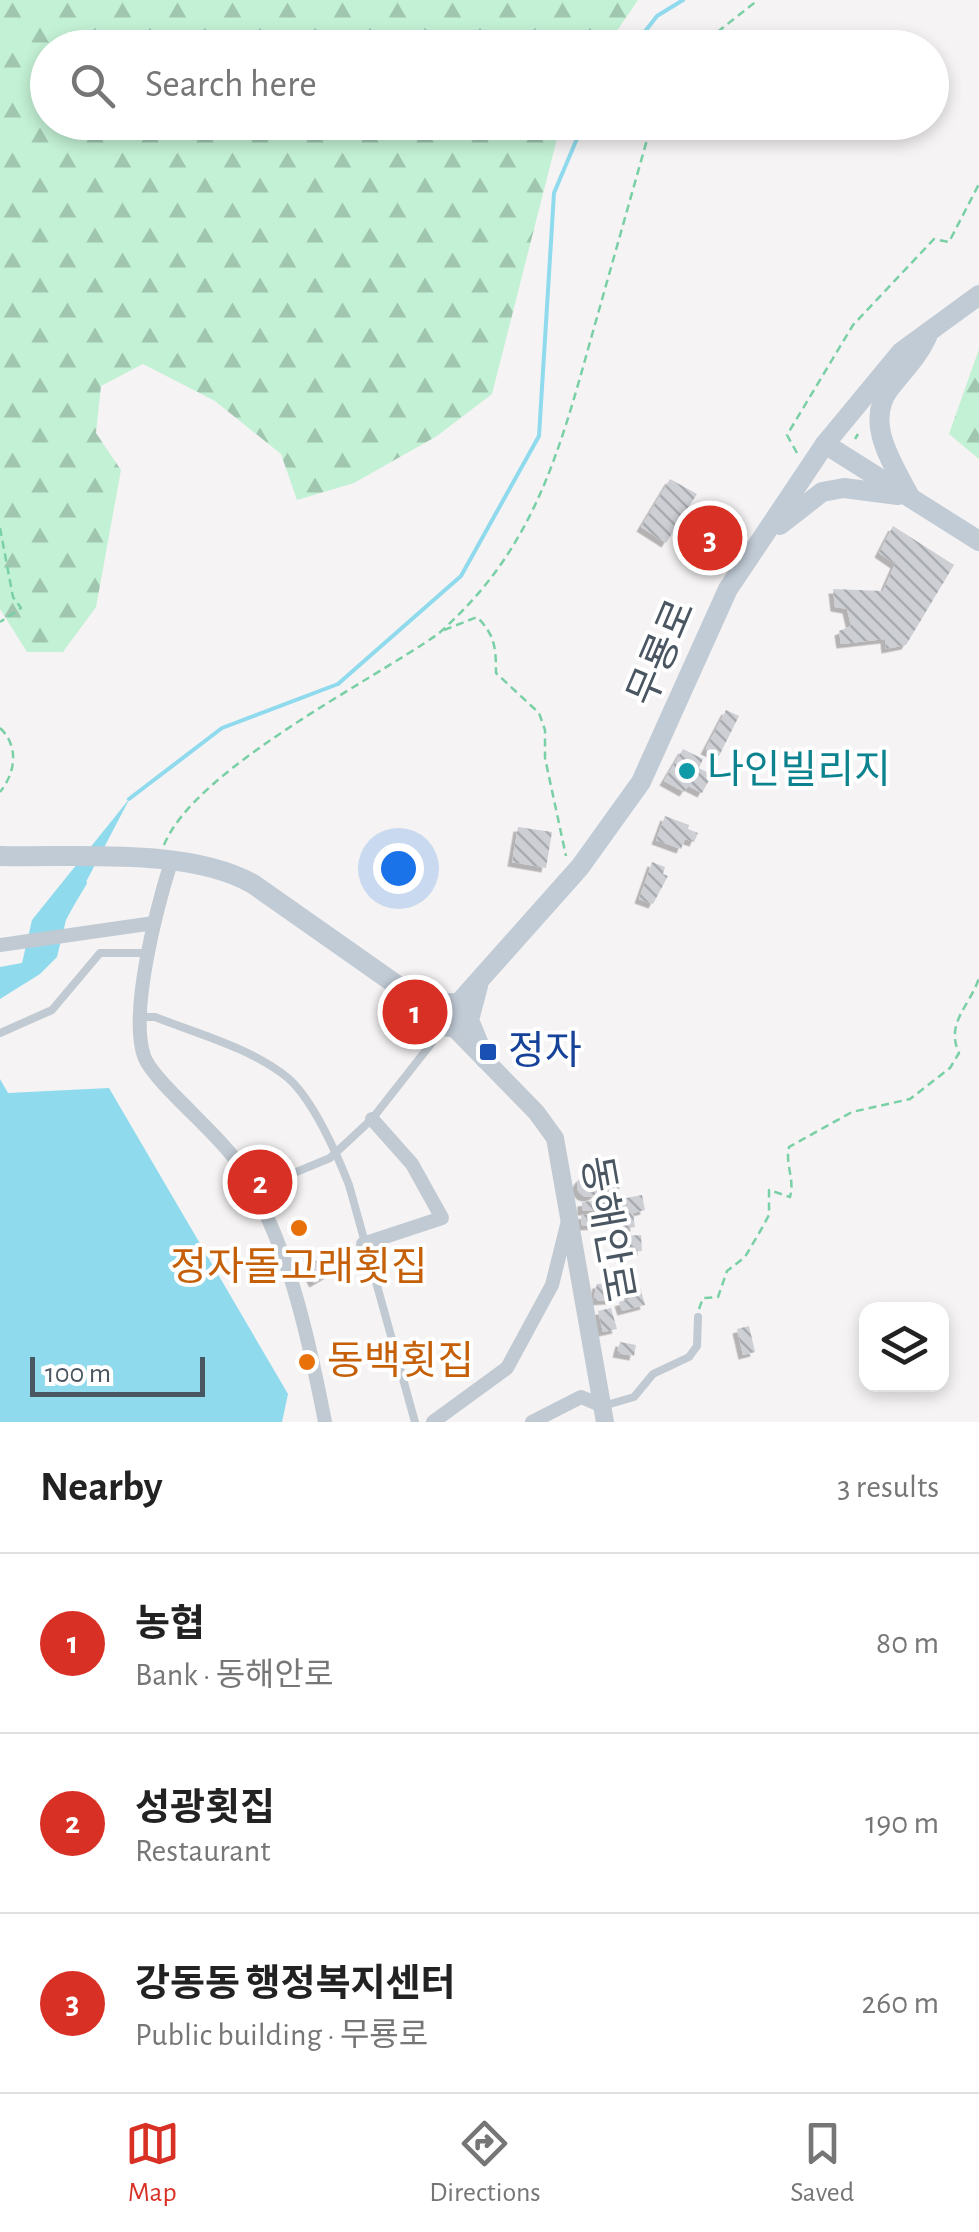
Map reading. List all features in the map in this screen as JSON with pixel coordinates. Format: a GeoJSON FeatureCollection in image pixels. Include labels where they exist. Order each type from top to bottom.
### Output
{"type":"FeatureCollection","features":[{"type":"Feature","properties":{"kind":"main road","name":"무룡로"},"geometry":{"type":"LineString","coordinates":[[449,1018],[570,877],[641,782],[713,619],[826,444],[875,379],[932,326],[979,294]]}},
{"type":"Feature","properties":{"kind":"main road"},"geometry":{"type":"LineString","coordinates":[[910,497],[885,448],[879,421],[886,393],[919,353],[932,326]]}},
{"type":"Feature","properties":{"kind":"main road"},"geometry":{"type":"LineString","coordinates":[[826,444],[979,541]]}},
{"type":"Feature","properties":{"kind":"main road"},"geometry":{"type":"LineString","coordinates":[[766,533],[822,492],[859,488],[910,497]]}},
{"type":"Feature","properties":{"kind":"main road","name":"동해안로"},"geometry":{"type":"LineString","coordinates":[[0,856],[200,864],[237,874],[449,1018]]}},
{"type":"Feature","properties":{"kind":"main road"},"geometry":{"type":"LineString","coordinates":[[481,978],[470,1020],[485,1059]]}},
{"type":"Feature","properties":{"kind":"street"},"geometry":{"type":"LineString","coordinates":[[164,862],[140,1039],[148,1065],[217,1135],[253,1190],[282,1257],[325,1422]]}},
{"type":"Feature","properties":{"kind":"street"},"geometry":{"type":"LineString","coordinates":[[0,944],[154,924]]}},
{"type":"Feature","properties":{"kind":"street","name":"동해안로"},"geometry":{"type":"LineString","coordinates":[[449,1018],[555,1138],[604,1414]]}},
{"type":"Feature","properties":{"kind":"street"},"geometry":{"type":"LineString","coordinates":[[363,1244],[442,1218],[412,1164],[372,1119]]}},
{"type":"Feature","properties":{"kind":"street"},"geometry":{"type":"LineString","coordinates":[[433,1422],[447,1409],[475,1396],[507,1368],[552,1285],[569,1219]]}},
{"type":"Feature","properties":{"kind":"street"},"geometry":{"type":"LineString","coordinates":[[532,1422],[581,1397],[604,1414]]}},
{"type":"Feature","properties":{"kind":"lane"},"geometry":{"type":"LineString","coordinates":[[0,1033],[52,1010],[100,952],[149,953]]}},
{"type":"Feature","properties":{"kind":"lane"},"geometry":{"type":"LineString","coordinates":[[142,1018],[155,1017],[206,1036],[287,1078],[302,1094],[336,1152],[415,1422]]}},
{"type":"Feature","properties":{"kind":"lane"},"geometry":{"type":"LineString","coordinates":[[253,1190],[336,1152],[372,1119],[449,1018]]}},
{"type":"Feature","properties":{"kind":"lane"},"geometry":{"type":"LineString","coordinates":[[604,1414],[634,1397],[653,1374],[689,1357],[696,1346],[698,1317]]}},
{"type":"Feature","properties":{"kind":"path"},"geometry":{"type":"LineString","coordinates":[[720,30],[758,0]]}},
{"type":"Feature","properties":{"kind":"path"},"geometry":{"type":"LineString","coordinates":[[442,631],[513,552],[538,507],[562,442],[647,140]]}},
{"type":"Feature","properties":{"kind":"path"},"geometry":{"type":"LineString","coordinates":[[809,468],[786,435],[798,412],[852,324],[886,284],[934,239],[949,242],[979,184]]}},
{"type":"Feature","properties":{"kind":"path"},"geometry":{"type":"LineString","coordinates":[[852,430],[870,442]]}},
{"type":"Feature","properties":{"kind":"path"},"geometry":{"type":"LineString","coordinates":[[855,439],[858,434]]}},
{"type":"Feature","properties":{"kind":"path"},"geometry":{"type":"LineString","coordinates":[[0,528],[13,597],[21,608],[0,622]]}},
{"type":"Feature","properties":{"kind":"path"},"geometry":{"type":"LineString","coordinates":[[164,862],[183,817],[238,764],[442,631],[476,617],[490,630],[496,647],[496,673],[538,713],[570,877]]}},
{"type":"Feature","properties":{"kind":"path"},"geometry":{"type":"LineString","coordinates":[[0,728],[9,736],[14,764],[0,792]]}},
{"type":"Feature","properties":{"kind":"path"},"geometry":{"type":"LineString","coordinates":[[698,1317],[703,1298],[718,1297],[726,1271],[745,1257],[762,1228],[769,1214],[769,1190],[790,1197],[794,1180],[786,1162],[790,1147],[852,1112],[910,1099],[938,1080],[959,1053],[952,1040],[955,1021],[979,978]]}},
{"type":"Feature","properties":{"kind":"green space"},"geometry":{"type":"Polygon","coordinates":[[[0,0],[638,0],[618,30],[30,30],[30,140],[557,140],[492,394],[437,436],[354,483],[297,500],[281,454],[215,401],[143,364],[101,386],[96,433],[121,470],[96,607],[63,652],[27,652],[0,609],[0,0]]]}},
{"type":"Feature","properties":{"kind":"green space"},"geometry":{"type":"Polygon","coordinates":[[[979,349],[979,459],[949,434],[979,349]]]}},
{"type":"Feature","properties":{"kind":"water"},"geometry":{"type":"Polygon","coordinates":[[[130,798],[66,920],[57,957],[40,974],[0,999],[0,967],[22,963],[32,920],[130,798]]]}},
{"type":"Feature","properties":{"kind":"water"},"geometry":{"type":"Polygon","coordinates":[[[0,1079],[8,1093],[109,1088],[288,1394],[282,1422],[0,1422],[0,1079]]]}},
{"type":"Feature","properties":{"kind":"building"},"geometry":{"type":"Polygon","coordinates":[[[670,479],[697,494],[666,543],[641,527],[670,479]]]}},
{"type":"Feature","properties":{"kind":"building"},"geometry":{"type":"Polygon","coordinates":[[[893,526],[954,565],[906,645],[886,649],[885,639],[841,644],[839,631],[851,626],[847,609],[835,607],[833,589],[883,591],[895,564],[879,553],[893,526]]]}},
{"type":"Feature","properties":{"kind":"building"},"geometry":{"type":"Polygon","coordinates":[[[726,710],[739,716],[719,756],[705,750],[726,710]]]}},
{"type":"Feature","properties":{"kind":"building","name":"나인빌리지"},"geometry":{"type":"Polygon","coordinates":[[[683,749],[703,759],[699,768],[712,775],[702,793],[688,786],[684,792],[664,781],[683,749]]]}},
{"type":"Feature","properties":{"kind":"building"},"geometry":{"type":"Polygon","coordinates":[[[665,816],[698,833],[694,842],[685,839],[681,849],[656,840],[665,816]]]}},
{"type":"Feature","properties":{"kind":"building"},"geometry":{"type":"Polygon","coordinates":[[[518,827],[552,832],[546,868],[512,862],[518,827]]]}},
{"type":"Feature","properties":{"kind":"building"},"geometry":{"type":"Polygon","coordinates":[[[652,862],[665,867],[663,874],[668,876],[653,904],[639,899],[652,862]]]}},
{"type":"Feature","properties":{"kind":"building"},"geometry":{"type":"Polygon","coordinates":[[[584,1175],[592,1175],[599,1186],[592,1197],[584,1197],[577,1190],[577,1182],[584,1175]]]}},
{"type":"Feature","properties":{"kind":"building"},"geometry":{"type":"Polygon","coordinates":[[[604,1177],[620,1178],[617,1213],[601,1212],[604,1177]]]}},
{"type":"Feature","properties":{"kind":"building"},"geometry":{"type":"Polygon","coordinates":[[[642,1195],[645,1210],[633,1213],[635,1227],[617,1230],[614,1217],[624,1215],[621,1199],[642,1195]]]}},
{"type":"Feature","properties":{"kind":"building"},"geometry":{"type":"Polygon","coordinates":[[[600,1200],[601,1210],[582,1211],[582,1202],[600,1200]]]}},
{"type":"Feature","properties":{"kind":"building"},"geometry":{"type":"Polygon","coordinates":[[[600,1213],[601,1225],[582,1226],[581,1215],[600,1213]]]}},
{"type":"Feature","properties":{"kind":"building"},"geometry":{"type":"Polygon","coordinates":[[[641,1235],[642,1251],[625,1252],[624,1236],[641,1235]]]}},
{"type":"Feature","properties":{"kind":"building"},"geometry":{"type":"Polygon","coordinates":[[[329,1253],[338,1269],[314,1283],[305,1267],[329,1253]]]}},
{"type":"Feature","properties":{"kind":"building"},"geometry":{"type":"Polygon","coordinates":[[[611,1283],[611,1300],[593,1301],[597,1284],[611,1283]]]}},
{"type":"Feature","properties":{"kind":"building"},"geometry":{"type":"Polygon","coordinates":[[[640,1287],[645,1305],[622,1311],[619,1302],[630,1299],[628,1290],[640,1287]]]}},
{"type":"Feature","properties":{"kind":"building"},"geometry":{"type":"Polygon","coordinates":[[[611,1308],[617,1329],[603,1332],[598,1311],[611,1308]]]}},
{"type":"Feature","properties":{"kind":"building"},"geometry":{"type":"Polygon","coordinates":[[[749,1326],[755,1352],[743,1355],[737,1329],[749,1326]]]}},
{"type":"Feature","properties":{"kind":"building"},"geometry":{"type":"Polygon","coordinates":[[[620,1342],[636,1345],[634,1356],[617,1353],[620,1342]]]}},
{"type":"Feature","properties":{"kind":"waterway"},"geometry":{"type":"LineString","coordinates":[[646,30],[657,16],[683,0]]}},
{"type":"Feature","properties":{"kind":"waterway"},"geometry":{"type":"LineString","coordinates":[[129,799],[222,728],[338,684],[461,576],[539,436],[554,193],[576,140]]}},
{"type":"Feature","properties":{"kind":"waterway"},"geometry":{"type":"LineString","coordinates":[[67,913],[85,883]]}},
{"type":"Feature","properties":{"kind":"place","name":"강동동 행정복지센터"},"geometry":{"type":"Point","coordinates":[710,538]}},
{"type":"Feature","properties":{"kind":"place","name":"나인빌리지"},"geometry":{"type":"Point","coordinates":[687,771]}},
{"type":"Feature","properties":{"kind":"place","name":"농협"},"geometry":{"type":"Point","coordinates":[415,1012]}},
{"type":"Feature","properties":{"kind":"place","name":"정자"},"geometry":{"type":"Point","coordinates":[488,1052]}},
{"type":"Feature","properties":{"kind":"place","name":"성광횟집"},"geometry":{"type":"Point","coordinates":[260,1182]}},
{"type":"Feature","properties":{"kind":"place","name":"정자돌고래횟집"},"geometry":{"type":"Point","coordinates":[299,1228]}},
{"type":"Feature","properties":{"kind":"place","name":"동백횟집"},"geometry":{"type":"Point","coordinates":[307,1362]}}]}
